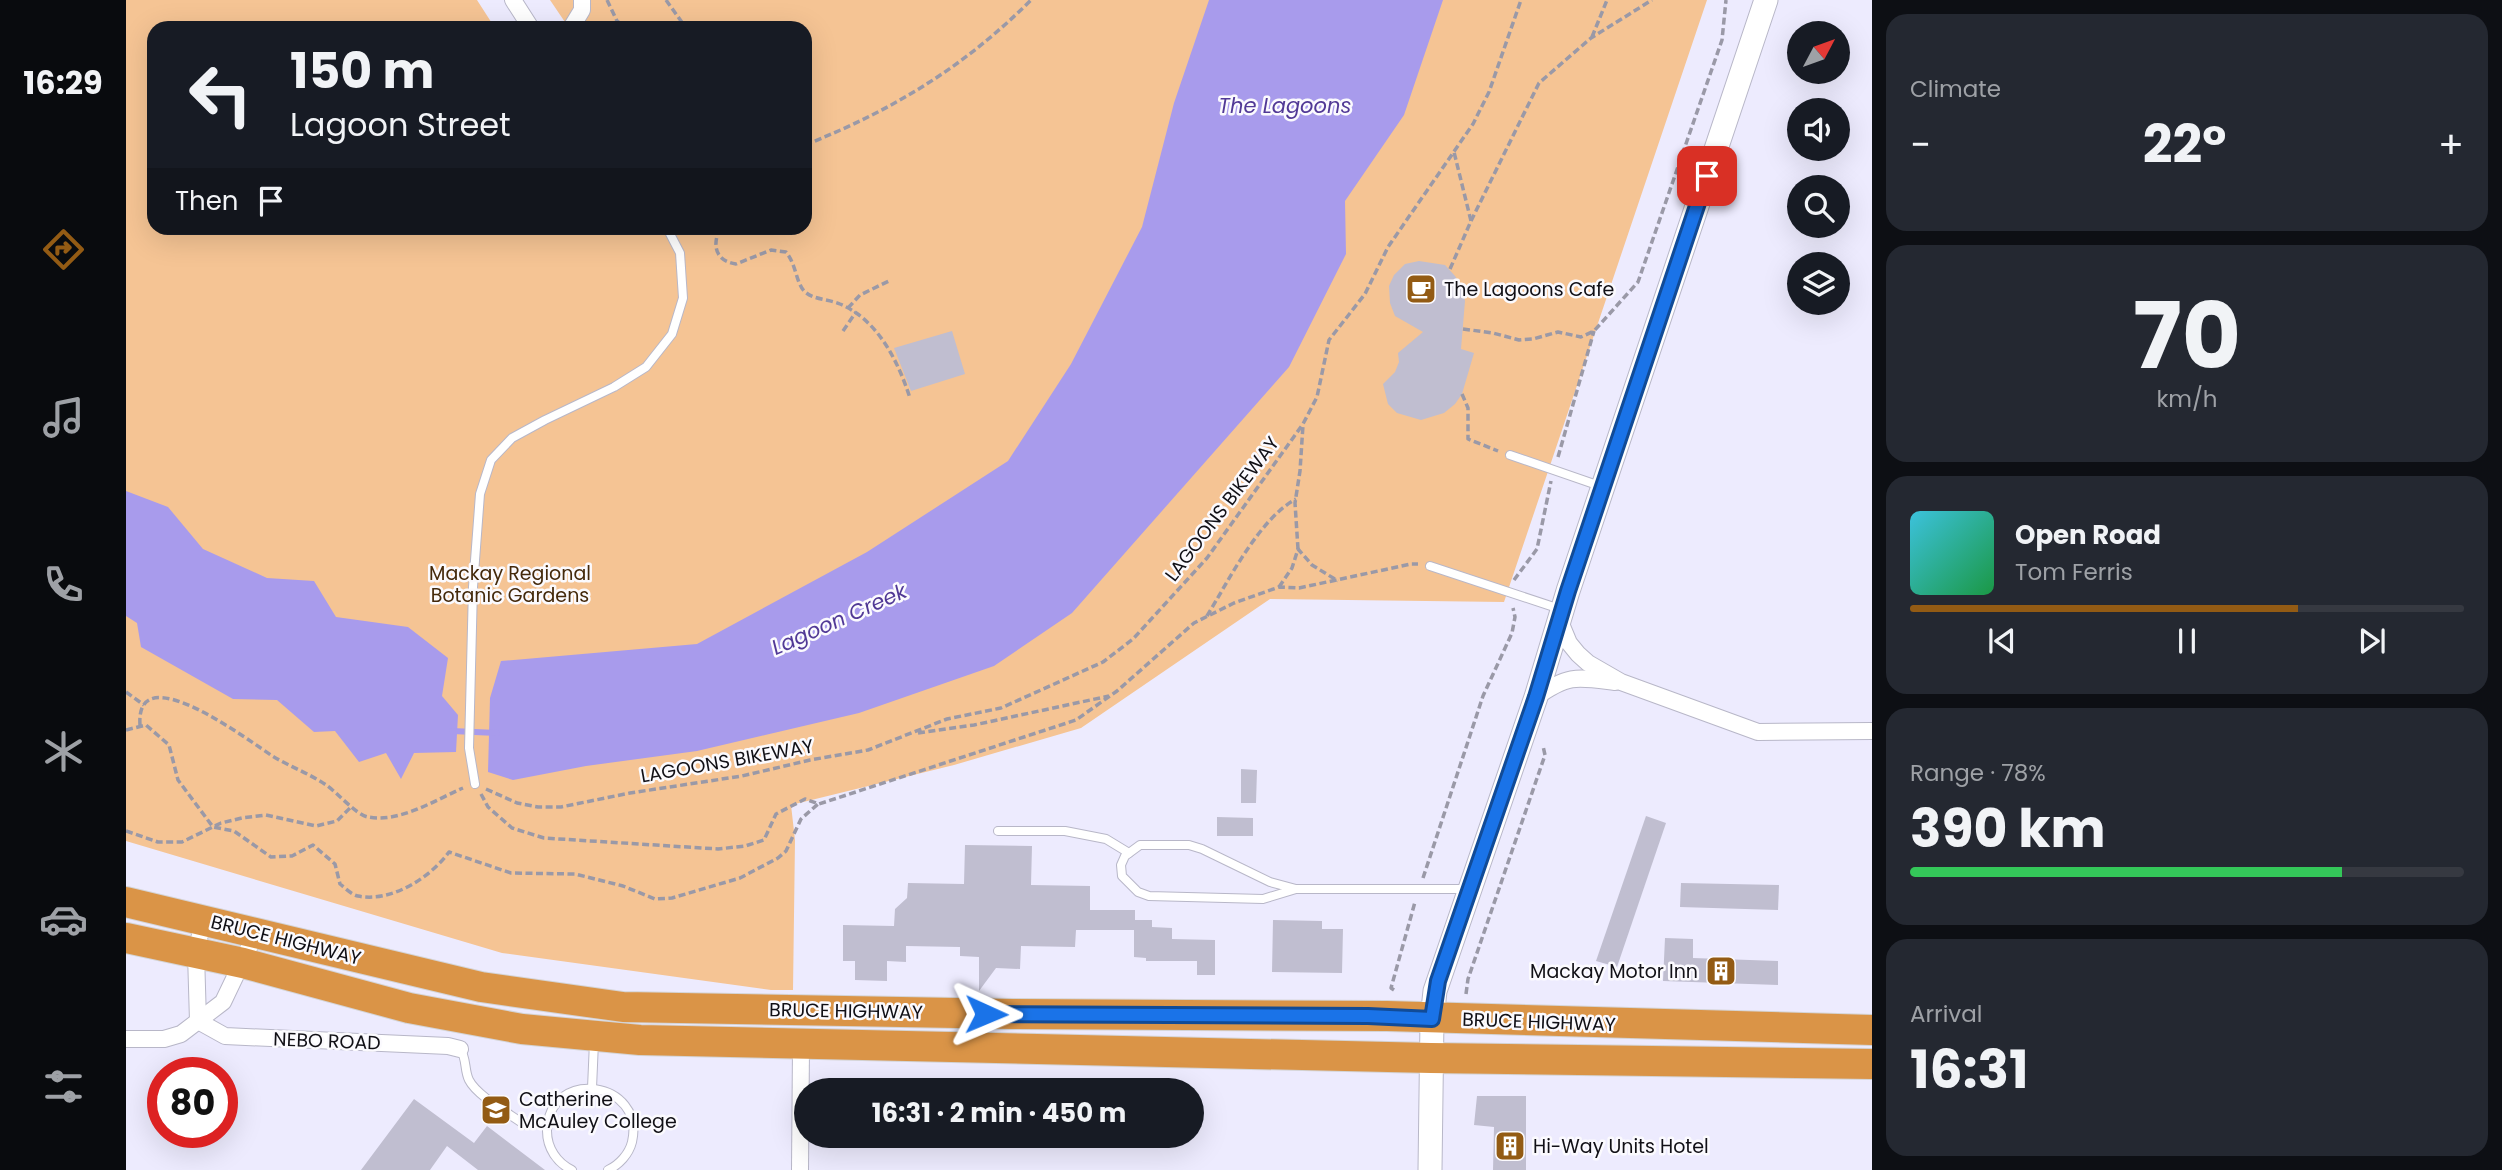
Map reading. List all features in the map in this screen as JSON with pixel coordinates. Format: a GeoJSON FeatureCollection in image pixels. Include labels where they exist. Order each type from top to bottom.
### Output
{"type":"FeatureCollection","features":[{"type":"Feature","properties":{"kind":"highway","name":"BRUCE HIGHWAY"},"geometry":{"type":"LineString","coordinates":[[126,902],[481,987],[622,1007],[1012,1014],[1368,1016],[1872,1030]]}},
{"type":"Feature","properties":{"kind":"highway","name":"BRUCE HIGHWAY"},"geometry":{"type":"LineString","coordinates":[[126,938],[243,963],[409,1008],[522,1029],[640,1040],[801,1046],[1872,1064]]}},
{"type":"Feature","properties":{"kind":"main road"},"geometry":{"type":"LineString","coordinates":[[1430,1170],[1432,1019],[1435,991],[1536,697],[1561,614],[1766,0]]}},
{"type":"Feature","properties":{"kind":"street"},"geometry":{"type":"LineString","coordinates":[[513,0],[526,21]]}},
{"type":"Feature","properties":{"kind":"street"},"geometry":{"type":"LineString","coordinates":[[575,21],[582,10],[582,0]]}},
{"type":"Feature","properties":{"kind":"street"},"geometry":{"type":"LineString","coordinates":[[1561,614],[1569,643],[1578,654],[1621,682],[1758,732],[1872,731]]}},
{"type":"Feature","properties":{"kind":"street"},"geometry":{"type":"LineString","coordinates":[[1536,697],[1556,683],[1576,677],[1621,682]]}},
{"type":"Feature","properties":{"kind":"street"},"geometry":{"type":"LineString","coordinates":[[198,1021],[196,954],[203,920]]}},
{"type":"Feature","properties":{"kind":"street"},"geometry":{"type":"LineString","coordinates":[[126,1038],[164,1039],[181,1034],[223,1002],[256,933]]}},
{"type":"Feature","properties":{"kind":"street","name":"NEBO ROAD"},"geometry":{"type":"LineString","coordinates":[[198,1021],[225,1036],[447,1046],[460,1049]]}},
{"type":"Feature","properties":{"kind":"street"},"geometry":{"type":"LineString","coordinates":[[800,1170],[801,1046]]}},
{"type":"Feature","properties":{"kind":"lane"},"geometry":{"type":"LineString","coordinates":[[475,784],[469,748],[473,587],[480,494],[491,460],[512,438],[614,387],[646,367],[672,334],[683,298],[680,253],[671,235]]}},
{"type":"Feature","properties":{"kind":"lane"},"geometry":{"type":"LineString","coordinates":[[1510,455],[1604,488]]}},
{"type":"Feature","properties":{"kind":"lane"},"geometry":{"type":"LineString","coordinates":[[1430,566],[1510,592],[1561,614]]}},
{"type":"Feature","properties":{"kind":"lane"},"geometry":{"type":"LineString","coordinates":[[998,831],[1075,832],[1106,839],[1129,853]]}},
{"type":"Feature","properties":{"kind":"lane"},"geometry":{"type":"LineString","coordinates":[[1296,889],[1263,899],[1149,896],[1138,892],[1122,876],[1121,865],[1129,853],[1140,845],[1189,845],[1270,882],[1296,889],[1470,889]]}},
{"type":"Feature","properties":{"kind":"lane"},"geometry":{"type":"LineString","coordinates":[[592,1088],[595,1036]]}},
{"type":"Feature","properties":{"kind":"lane"},"geometry":{"type":"LineString","coordinates":[[460,1049],[465,1057],[468,1079],[480,1093],[525,1125],[548,1122]]}},
{"type":"Feature","properties":{"kind":"lane"},"geometry":{"type":"LineString","coordinates":[[572,1170],[557,1159],[552,1151],[547,1137],[548,1122],[556,1104],[568,1094],[582,1088],[592,1088],[610,1093],[622,1102],[630,1115],[634,1130],[631,1145],[624,1158],[608,1170]]}},
{"type":"Feature","properties":{"kind":"path"},"geometry":{"type":"LineString","coordinates":[[607,0],[617,21]]}},
{"type":"Feature","properties":{"kind":"path"},"geometry":{"type":"LineString","coordinates":[[666,0],[681,21]]}},
{"type":"Feature","properties":{"kind":"path"},"geometry":{"type":"LineString","coordinates":[[812,142],[843,130],[931,83],[997,33],[1031,0]]}},
{"type":"Feature","properties":{"kind":"path","name":"LAGOONS BIKEWAY"},"geometry":{"type":"LineString","coordinates":[[475,784],[517,803],[561,807],[630,793],[742,776],[868,750],[947,719],[1001,708],[1103,662],[1133,639],[1207,558],[1303,424],[1317,397],[1329,341],[1365,294],[1388,247],[1473,124],[1489,92],[1521,0]]}},
{"type":"Feature","properties":{"kind":"path"},"geometry":{"type":"LineString","coordinates":[[1591,38],[1606,0]]}},
{"type":"Feature","properties":{"kind":"path"},"geometry":{"type":"LineString","coordinates":[[1450,269],[1539,83],[1591,38],[1652,0]]}},
{"type":"Feature","properties":{"kind":"path"},"geometry":{"type":"LineString","coordinates":[[1463,329],[1519,340],[1533,339],[1558,331],[1581,337],[1594,331],[1638,282],[1722,40],[1726,0]]}},
{"type":"Feature","properties":{"kind":"path"},"geometry":{"type":"LineString","coordinates":[[1454,152],[1471,221]]}},
{"type":"Feature","properties":{"kind":"path"},"geometry":{"type":"LineString","coordinates":[[717,235],[716,251],[721,259],[736,264],[771,250],[786,252],[792,260],[803,290],[811,296],[848,307],[879,334],[904,379],[910,398]]}},
{"type":"Feature","properties":{"kind":"path"},"geometry":{"type":"LineString","coordinates":[[848,307],[860,295],[891,280]]}},
{"type":"Feature","properties":{"kind":"path"},"geometry":{"type":"LineString","coordinates":[[843,331],[856,312]]}},
{"type":"Feature","properties":{"kind":"path"},"geometry":{"type":"LineString","coordinates":[[1395,991],[1391,988],[1419,889],[1483,696],[1512,633],[1515,617],[1510,592],[1516,575],[1537,548],[1554,470],[1594,331]]}},
{"type":"Feature","properties":{"kind":"path"},"geometry":{"type":"LineString","coordinates":[[1462,394],[1468,408],[1468,439],[1510,455]]}},
{"type":"Feature","properties":{"kind":"path"},"geometry":{"type":"LineString","coordinates":[[1279,587],[1292,568],[1298,548],[1296,499],[1303,424]]}},
{"type":"Feature","properties":{"kind":"path"},"geometry":{"type":"LineString","coordinates":[[1206,617],[1267,521],[1282,506],[1296,499]]}},
{"type":"Feature","properties":{"kind":"path"},"geometry":{"type":"LineString","coordinates":[[1298,548],[1312,565],[1339,581]]}},
{"type":"Feature","properties":{"kind":"path"},"geometry":{"type":"LineString","coordinates":[[126,730],[146,725],[169,745],[178,780],[213,827],[234,831],[271,857],[292,856],[313,845],[335,864],[340,884],[357,896],[386,895],[415,882],[440,865],[449,852],[511,873],[575,874],[623,886],[640,895],[672,898],[740,878],[778,858],[786,851],[801,818],[819,804],[1076,720],[1113,695],[1194,623],[1234,603],[1279,587],[1299,588],[1339,581],[1410,564],[1430,566]]}},
{"type":"Feature","properties":{"kind":"path"},"geometry":{"type":"LineString","coordinates":[[126,692],[144,705]]}},
{"type":"Feature","properties":{"kind":"path"},"geometry":{"type":"LineString","coordinates":[[909,734],[974,725],[1113,695]]}},
{"type":"Feature","properties":{"kind":"path"},"geometry":{"type":"LineString","coordinates":[[140,726],[139,713],[144,705],[154,698],[165,696],[225,724],[283,762],[325,784],[365,817],[390,818],[475,784],[488,807],[512,828],[544,838],[718,849],[745,846],[764,840],[776,814],[805,799],[819,804]]}},
{"type":"Feature","properties":{"kind":"path"},"geometry":{"type":"LineString","coordinates":[[1471,1000],[1465,989],[1468,979],[1545,755]]}},
{"type":"Feature","properties":{"kind":"path"},"geometry":{"type":"LineString","coordinates":[[126,831],[158,842],[183,842],[221,822],[242,817],[266,815],[316,826],[337,821],[352,806]]}},
{"type":"Feature","properties":{"kind":"green space","name":"Mackay Regional Botanic Gardens"},"geometry":{"type":"Polygon","coordinates":[[[126,0],[477,0],[490,21],[147,21],[147,235],[812,235],[812,21],[564,21],[550,0],[1707,0],[1504,602],[1270,599],[1081,728],[954,765],[791,805],[795,840],[793,990],[771,990],[502,953],[126,841],[126,0]]]}},
{"type":"Feature","properties":{"kind":"water","name":"The Lagoons"},"geometry":{"type":"Polygon","coordinates":[[[1209,0],[1443,0],[1404,115],[1345,201],[1346,254],[1289,367],[1072,613],[994,666],[859,713],[697,751],[586,766],[513,780],[488,772],[490,698],[501,661],[697,644],[867,552],[1008,461],[1071,364],[1142,227],[1174,103],[1209,0]]]}},
{"type":"Feature","properties":{"kind":"water"},"geometry":{"type":"Polygon","coordinates":[[[126,491],[168,507],[203,549],[267,578],[314,581],[336,617],[408,627],[448,658],[442,696],[458,715],[456,752],[414,753],[401,779],[386,753],[359,762],[335,731],[314,732],[277,700],[233,699],[141,647],[137,623],[126,616],[126,491]]]}},
{"type":"Feature","properties":{"kind":"building"},"geometry":{"type":"Polygon","coordinates":[[[1419,261],[1445,265],[1462,287],[1465,301],[1461,349],[1474,353],[1462,394],[1455,404],[1444,413],[1421,420],[1397,413],[1388,404],[1383,384],[1395,372],[1399,362],[1398,353],[1423,332],[1395,316],[1390,303],[1389,286],[1394,275],[1405,264],[1419,261]]]}},
{"type":"Feature","properties":{"kind":"building"},"geometry":{"type":"Polygon","coordinates":[[[952,331],[965,374],[911,391],[894,348],[952,331]]]}},
{"type":"Feature","properties":{"kind":"building"},"geometry":{"type":"Polygon","coordinates":[[[1241,769],[1257,770],[1256,803],[1241,803],[1241,769]]]}},
{"type":"Feature","properties":{"kind":"building"},"geometry":{"type":"Polygon","coordinates":[[[1646,816],[1666,823],[1617,967],[1596,961],[1646,816]]]}},
{"type":"Feature","properties":{"kind":"building"},"geometry":{"type":"Polygon","coordinates":[[[1217,817],[1253,818],[1253,836],[1217,836],[1217,817]]]}},
{"type":"Feature","properties":{"kind":"building"},"geometry":{"type":"Polygon","coordinates":[[[965,845],[1032,846],[1031,885],[1090,886],[1090,910],[1135,910],[1135,920],[1152,920],[1152,927],[1172,928],[1172,939],[1215,940],[1215,975],[1197,975],[1197,961],[1146,961],[1146,958],[1134,957],[1134,930],[1076,930],[1075,947],[1021,946],[1020,969],[996,968],[979,991],[979,957],[960,956],[960,947],[906,946],[906,962],[887,961],[887,981],[855,980],[855,961],[843,961],[843,925],[894,926],[895,909],[907,898],[908,883],[964,884],[965,845]]]}},
{"type":"Feature","properties":{"kind":"building"},"geometry":{"type":"Polygon","coordinates":[[[1681,883],[1779,885],[1778,910],[1680,907],[1681,883]]]}},
{"type":"Feature","properties":{"kind":"building"},"geometry":{"type":"Polygon","coordinates":[[[1273,920],[1322,921],[1322,929],[1343,929],[1342,973],[1272,972],[1273,920]]]}},
{"type":"Feature","properties":{"kind":"building","name":"Mackay Motor Inn"},"geometry":{"type":"Polygon","coordinates":[[[1665,938],[1693,939],[1693,958],[1778,961],[1778,985],[1663,981],[1665,938]]]}},
{"type":"Feature","properties":{"kind":"building","name":"Hi-Way Units Hotel"},"geometry":{"type":"Polygon","coordinates":[[[1477,1096],[1526,1096],[1526,1170],[1493,1170],[1494,1127],[1474,1125],[1477,1096]]]}},
{"type":"Feature","properties":{"kind":"building"},"geometry":{"type":"Polygon","coordinates":[[[414,1099],[474,1143],[487,1126],[545,1170],[478,1170],[447,1146],[430,1170],[361,1170],[414,1099]]]}},
{"type":"Feature","properties":{"kind":"waterway","name":"Lagoon Creek"},"geometry":{"type":"LineString","coordinates":[[452,731],[497,733]]}},
{"type":"Feature","properties":{"kind":"place","name":"The Lagoons Cafe"},"geometry":{"type":"Point","coordinates":[1421,289]}},
{"type":"Feature","properties":{"kind":"place","name":"Mackay Motor Inn"},"geometry":{"type":"Point","coordinates":[1721,971]}},
{"type":"Feature","properties":{"kind":"place","name":"Catherine McAuley College"},"geometry":{"type":"Point","coordinates":[496,1110]}},
{"type":"Feature","properties":{"kind":"place","name":"Hi-Way Units Hotel"},"geometry":{"type":"Point","coordinates":[1510,1146]}},
{"type":"Feature","properties":{"kind":"route"},"geometry":{"type":"LineString","coordinates":[[986,1014],[1368,1016],[1432,1019],[1438,981],[1536,697],[1568,591],[1707,176]]}}]}
